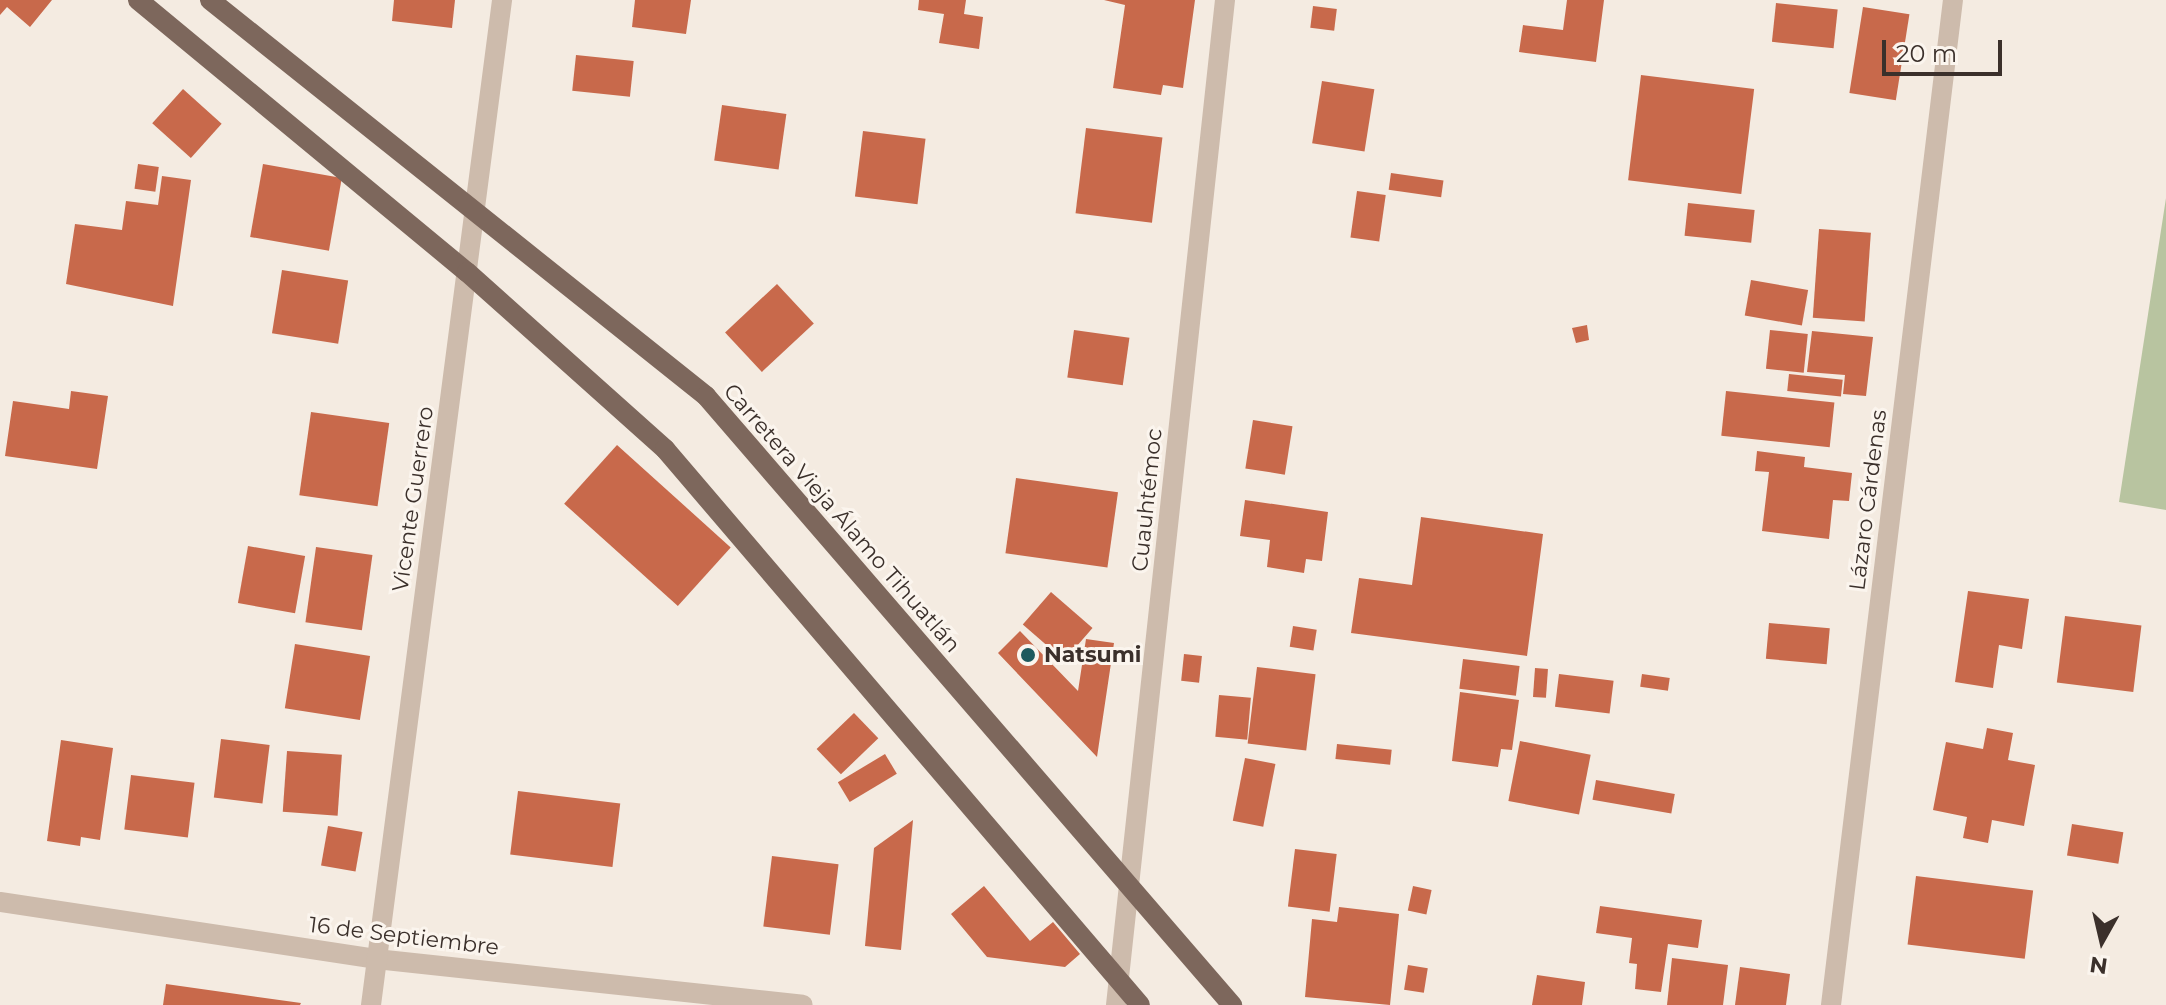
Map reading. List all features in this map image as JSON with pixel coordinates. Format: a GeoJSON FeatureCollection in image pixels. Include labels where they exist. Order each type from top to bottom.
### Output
{"type":"FeatureCollection","features":[{"type":"Feature","properties":{"kind":"main road"},"geometry":{"type":"LineString","coordinates":[[138,0],[467,272],[665,449],[1140,1005]]}},
{"type":"Feature","properties":{"kind":"main road","name":"Carretera Vieja Álamo Tihuatlán"},"geometry":{"type":"LineString","coordinates":[[210,0],[706,396],[1232,1005]]}},
{"type":"Feature","properties":{"kind":"street","name":"Vicente Guerrero"},"geometry":{"type":"LineString","coordinates":[[371,1005],[502,0]]}},
{"type":"Feature","properties":{"kind":"street","name":"Cuauhtémoc"},"geometry":{"type":"LineString","coordinates":[[1116,1005],[1225,0]]}},
{"type":"Feature","properties":{"kind":"street","name":"Lázaro Cárdenas"},"geometry":{"type":"LineString","coordinates":[[1831,1005],[1953,0]]}},
{"type":"Feature","properties":{"kind":"street","name":"16 de Septiembre"},"geometry":{"type":"LineString","coordinates":[[0,902],[376,959],[803,1005]]}},
{"type":"Feature","properties":{"kind":"green space"},"geometry":{"type":"Polygon","coordinates":[[[2166,198],[2166,510],[2119,502],[2166,198]]]}},
{"type":"Feature","properties":{"kind":"building"},"geometry":{"type":"Polygon","coordinates":[[[0,0],[52,0],[30,27],[7,7],[0,15],[0,0]]]}},
{"type":"Feature","properties":{"kind":"building"},"geometry":{"type":"Polygon","coordinates":[[[394,0],[455,0],[452,28],[392,21],[394,0]]]}},
{"type":"Feature","properties":{"kind":"building"},"geometry":{"type":"Polygon","coordinates":[[[635,0],[691,0],[686,34],[632,27],[635,0]]]}},
{"type":"Feature","properties":{"kind":"building"},"geometry":{"type":"Polygon","coordinates":[[[919,0],[966,0],[964,14],[983,17],[979,49],[939,43],[944,14],[918,10],[919,0]]]}},
{"type":"Feature","properties":{"kind":"building"},"geometry":{"type":"Polygon","coordinates":[[[1104,0],[1195,0],[1183,88],[1163,85],[1161,95],[1113,88],[1125,5],[1104,0]]]}},
{"type":"Feature","properties":{"kind":"building"},"geometry":{"type":"Polygon","coordinates":[[[1567,0],[1604,0],[1596,62],[1519,52],[1523,25],[1563,30],[1567,0]]]}},
{"type":"Feature","properties":{"kind":"building"},"geometry":{"type":"Polygon","coordinates":[[[1776,3],[1838,9],[1834,48],[1772,42],[1776,3]]]}},
{"type":"Feature","properties":{"kind":"building"},"geometry":{"type":"Polygon","coordinates":[[[1313,6],[1337,9],[1334,31],[1310,28],[1313,6]]]}},
{"type":"Feature","properties":{"kind":"building"},"geometry":{"type":"Polygon","coordinates":[[[1863,7],[1909,14],[1896,100],[1849,93],[1863,7]]]}},
{"type":"Feature","properties":{"kind":"building"},"geometry":{"type":"Polygon","coordinates":[[[576,55],[634,61],[630,97],[572,91],[576,55]]]}},
{"type":"Feature","properties":{"kind":"building"},"geometry":{"type":"Polygon","coordinates":[[[1641,75],[1754,89],[1741,194],[1628,180],[1641,75]]]}},
{"type":"Feature","properties":{"kind":"building"},"geometry":{"type":"Polygon","coordinates":[[[1322,81],[1374,89],[1364,152],[1312,143],[1322,81]]]}},
{"type":"Feature","properties":{"kind":"building"},"geometry":{"type":"Polygon","coordinates":[[[183,89],[222,124],[191,158],[152,123],[183,89]]]}},
{"type":"Feature","properties":{"kind":"building"},"geometry":{"type":"Polygon","coordinates":[[[722,105],[786,114],[779,170],[714,160],[722,105]]]}},
{"type":"Feature","properties":{"kind":"building"},"geometry":{"type":"Polygon","coordinates":[[[1086,128],[1162,137],[1152,223],[1076,213],[1086,128]]]}},
{"type":"Feature","properties":{"kind":"building"},"geometry":{"type":"Polygon","coordinates":[[[863,131],[926,139],[917,204],[855,197],[863,131]]]}},
{"type":"Feature","properties":{"kind":"building"},"geometry":{"type":"Polygon","coordinates":[[[138,164],[159,167],[155,192],[135,189],[138,164]]]}},
{"type":"Feature","properties":{"kind":"building"},"geometry":{"type":"Polygon","coordinates":[[[263,164],[342,178],[329,251],[250,237],[263,164]]]}},
{"type":"Feature","properties":{"kind":"building"},"geometry":{"type":"Polygon","coordinates":[[[1391,173],[1443,180],[1441,197],[1389,190],[1391,173]]]}},
{"type":"Feature","properties":{"kind":"building"},"geometry":{"type":"Polygon","coordinates":[[[162,176],[191,180],[173,306],[66,284],[75,224],[122,230],[126,201],[158,205],[162,176]]]}},
{"type":"Feature","properties":{"kind":"building"},"geometry":{"type":"Polygon","coordinates":[[[1357,191],[1386,195],[1379,242],[1350,238],[1357,191]]]}},
{"type":"Feature","properties":{"kind":"building"},"geometry":{"type":"Polygon","coordinates":[[[1688,203],[1755,210],[1751,243],[1685,236],[1688,203]]]}},
{"type":"Feature","properties":{"kind":"building"},"geometry":{"type":"Polygon","coordinates":[[[1819,229],[1871,233],[1865,321],[1813,318],[1819,229]]]}},
{"type":"Feature","properties":{"kind":"building"},"geometry":{"type":"Polygon","coordinates":[[[282,270],[348,280],[338,344],[272,333],[282,270]]]}},
{"type":"Feature","properties":{"kind":"building"},"geometry":{"type":"Polygon","coordinates":[[[1751,280],[1808,290],[1802,326],[1745,315],[1751,280]]]}},
{"type":"Feature","properties":{"kind":"building"},"geometry":{"type":"Polygon","coordinates":[[[777,284],[814,323],[762,372],[725,332],[777,284]]]}},
{"type":"Feature","properties":{"kind":"building"},"geometry":{"type":"Polygon","coordinates":[[[1587,325],[1589,340],[1576,343],[1572,328],[1587,325]]]}},
{"type":"Feature","properties":{"kind":"building"},"geometry":{"type":"Polygon","coordinates":[[[1074,330],[1129,338],[1123,385],[1067,378],[1074,330]]]}},
{"type":"Feature","properties":{"kind":"building"},"geometry":{"type":"Polygon","coordinates":[[[1770,330],[1808,334],[1804,373],[1766,369],[1770,330]]]}},
{"type":"Feature","properties":{"kind":"building"},"geometry":{"type":"Polygon","coordinates":[[[1812,331],[1873,337],[1866,396],[1843,394],[1845,375],[1807,372],[1812,331]]]}},
{"type":"Feature","properties":{"kind":"building"},"geometry":{"type":"Polygon","coordinates":[[[1789,374],[1843,380],[1841,397],[1787,391],[1789,374]]]}},
{"type":"Feature","properties":{"kind":"building"},"geometry":{"type":"Polygon","coordinates":[[[71,391],[108,396],[97,469],[5,456],[13,401],[69,409],[71,391]]]}},
{"type":"Feature","properties":{"kind":"building"},"geometry":{"type":"Polygon","coordinates":[[[1726,391],[1834,402],[1830,447],[1721,436],[1726,391]]]}},
{"type":"Feature","properties":{"kind":"building"},"geometry":{"type":"Polygon","coordinates":[[[311,412],[389,423],[378,506],[299,495],[311,412]]]}},
{"type":"Feature","properties":{"kind":"building"},"geometry":{"type":"Polygon","coordinates":[[[1253,420],[1293,426],[1285,475],[1245,468],[1253,420]]]}},
{"type":"Feature","properties":{"kind":"building"},"geometry":{"type":"Polygon","coordinates":[[[617,445],[731,547],[678,606],[564,504],[617,445]]]}},
{"type":"Feature","properties":{"kind":"building"},"geometry":{"type":"Polygon","coordinates":[[[1757,451],[1805,457],[1804,467],[1852,473],[1849,501],[1833,500],[1829,539],[1762,531],[1769,472],[1755,471],[1757,451]]]}},
{"type":"Feature","properties":{"kind":"building"},"geometry":{"type":"Polygon","coordinates":[[[1016,478],[1118,492],[1107,568],[1005,553],[1016,478]]]}},
{"type":"Feature","properties":{"kind":"building"},"geometry":{"type":"Polygon","coordinates":[[[1245,500],[1328,512],[1322,561],[1306,559],[1304,573],[1267,567],[1270,540],[1240,536],[1245,500]]]}},
{"type":"Feature","properties":{"kind":"building"},"geometry":{"type":"Polygon","coordinates":[[[1421,517],[1543,534],[1527,656],[1351,633],[1359,578],[1412,585],[1421,517]]]}},
{"type":"Feature","properties":{"kind":"building"},"geometry":{"type":"Polygon","coordinates":[[[248,546],[305,556],[295,613],[238,603],[248,546]]]}},
{"type":"Feature","properties":{"kind":"building"},"geometry":{"type":"Polygon","coordinates":[[[316,547],[372,555],[362,630],[305,622],[316,547]]]}},
{"type":"Feature","properties":{"kind":"building"},"geometry":{"type":"Polygon","coordinates":[[[1968,591],[2029,599],[2022,649],[1999,645],[1993,688],[1955,682],[1968,591]]]}},
{"type":"Feature","properties":{"kind":"building"},"geometry":{"type":"Polygon","coordinates":[[[1051,592],[1093,628],[1064,661],[1023,624],[1051,592]]]}},
{"type":"Feature","properties":{"kind":"building"},"geometry":{"type":"Polygon","coordinates":[[[2065,616],[2141,625],[2133,692],[2057,683],[2065,616]]]}},
{"type":"Feature","properties":{"kind":"building"},"geometry":{"type":"Polygon","coordinates":[[[1769,623],[1830,628],[1827,664],[1766,659],[1769,623]]]}},
{"type":"Feature","properties":{"kind":"building"},"geometry":{"type":"Polygon","coordinates":[[[1293,626],[1317,630],[1313,650],[1290,647],[1293,626]]]}},
{"type":"Feature","properties":{"kind":"building"},"geometry":{"type":"Polygon","coordinates":[[[1020,631],[1078,691],[1086,639],[1114,643],[1097,757],[998,653],[1020,631]]]}},
{"type":"Feature","properties":{"kind":"building"},"geometry":{"type":"Polygon","coordinates":[[[295,644],[370,656],[360,720],[285,708],[295,644]]]}},
{"type":"Feature","properties":{"kind":"building"},"geometry":{"type":"Polygon","coordinates":[[[1184,654],[1202,656],[1199,683],[1181,681],[1184,654]]]}},
{"type":"Feature","properties":{"kind":"building"},"geometry":{"type":"Polygon","coordinates":[[[1463,659],[1520,666],[1516,696],[1459,689],[1463,659]]]}},
{"type":"Feature","properties":{"kind":"building"},"geometry":{"type":"Polygon","coordinates":[[[1257,667],[1316,674],[1306,751],[1248,743],[1257,667]]]}},
{"type":"Feature","properties":{"kind":"building"},"geometry":{"type":"Polygon","coordinates":[[[1535,668],[1548,669],[1546,698],[1533,697],[1535,668]]]}},
{"type":"Feature","properties":{"kind":"building"},"geometry":{"type":"Polygon","coordinates":[[[1559,674],[1614,681],[1610,713],[1555,707],[1559,674]]]}},
{"type":"Feature","properties":{"kind":"building"},"geometry":{"type":"Polygon","coordinates":[[[1642,674],[1670,678],[1668,691],[1640,687],[1642,674]]]}},
{"type":"Feature","properties":{"kind":"building"},"geometry":{"type":"Polygon","coordinates":[[[1460,692],[1519,700],[1512,750],[1501,749],[1498,767],[1452,761],[1460,692]]]}},
{"type":"Feature","properties":{"kind":"building"},"geometry":{"type":"Polygon","coordinates":[[[1219,695],[1251,698],[1247,740],[1215,737],[1219,695]]]}},
{"type":"Feature","properties":{"kind":"building"},"geometry":{"type":"Polygon","coordinates":[[[854,713],[878,738],[841,774],[817,749],[854,713]]]}},
{"type":"Feature","properties":{"kind":"building"},"geometry":{"type":"Polygon","coordinates":[[[1987,728],[2013,733],[2008,760],[2035,765],[2024,826],[1992,820],[1988,843],[1963,838],[1967,817],[1933,810],[1946,742],[1983,749],[1987,728]]]}},
{"type":"Feature","properties":{"kind":"building"},"geometry":{"type":"Polygon","coordinates":[[[221,739],[270,745],[262,804],[214,798],[221,739]]]}},
{"type":"Feature","properties":{"kind":"building"},"geometry":{"type":"Polygon","coordinates":[[[61,740],[113,748],[100,840],[81,837],[80,846],[47,841],[61,740]]]}},
{"type":"Feature","properties":{"kind":"building"},"geometry":{"type":"Polygon","coordinates":[[[1520,741],[1591,755],[1579,815],[1508,801],[1520,741]]]}},
{"type":"Feature","properties":{"kind":"building"},"geometry":{"type":"Polygon","coordinates":[[[1337,744],[1392,750],[1390,765],[1335,759],[1337,744]]]}},
{"type":"Feature","properties":{"kind":"building"},"geometry":{"type":"Polygon","coordinates":[[[287,751],[342,755],[338,816],[283,812],[287,751]]]}},
{"type":"Feature","properties":{"kind":"building"},"geometry":{"type":"Polygon","coordinates":[[[885,754],[897,774],[850,802],[838,782],[885,754]]]}},
{"type":"Feature","properties":{"kind":"building"},"geometry":{"type":"Polygon","coordinates":[[[1245,758],[1275,764],[1263,827],[1233,821],[1245,758]]]}},
{"type":"Feature","properties":{"kind":"building"},"geometry":{"type":"Polygon","coordinates":[[[131,775],[195,783],[188,837],[124,830],[131,775]]]}},
{"type":"Feature","properties":{"kind":"building"},"geometry":{"type":"Polygon","coordinates":[[[1596,780],[1675,794],[1671,814],[1593,800],[1596,780]]]}},
{"type":"Feature","properties":{"kind":"building"},"geometry":{"type":"Polygon","coordinates":[[[518,791],[620,804],[612,867],[510,855],[518,791]]]}},
{"type":"Feature","properties":{"kind":"building"},"geometry":{"type":"Polygon","coordinates":[[[913,820],[901,950],[865,946],[874,848],[913,820]]]}},
{"type":"Feature","properties":{"kind":"building"},"geometry":{"type":"Polygon","coordinates":[[[2072,824],[2123,832],[2118,864],[2067,856],[2072,824]]]}},
{"type":"Feature","properties":{"kind":"building"},"geometry":{"type":"Polygon","coordinates":[[[328,826],[362,832],[356,871],[321,865],[328,826]]]}},
{"type":"Feature","properties":{"kind":"building"},"geometry":{"type":"Polygon","coordinates":[[[1295,849],[1337,854],[1330,912],[1288,907],[1295,849]]]}},
{"type":"Feature","properties":{"kind":"building"},"geometry":{"type":"Polygon","coordinates":[[[772,856],[839,864],[830,935],[763,926],[772,856]]]}},
{"type":"Feature","properties":{"kind":"building"},"geometry":{"type":"Polygon","coordinates":[[[1916,876],[2033,890],[2025,959],[1908,944],[1916,876]]]}},
{"type":"Feature","properties":{"kind":"building"},"geometry":{"type":"Polygon","coordinates":[[[984,886],[1030,941],[1053,922],[1080,954],[1065,967],[987,957],[951,914],[984,886]]]}},
{"type":"Feature","properties":{"kind":"building"},"geometry":{"type":"Polygon","coordinates":[[[1413,886],[1432,890],[1426,914],[1408,910],[1413,886]]]}},
{"type":"Feature","properties":{"kind":"building"},"geometry":{"type":"Polygon","coordinates":[[[1600,906],[1702,920],[1698,948],[1668,944],[1661,992],[1635,989],[1637,964],[1629,963],[1632,938],[1596,933],[1600,906]]]}},
{"type":"Feature","properties":{"kind":"building"},"geometry":{"type":"Polygon","coordinates":[[[1339,907],[1399,914],[1390,1005],[1305,997],[1312,919],[1337,922],[1339,907]]]}},
{"type":"Feature","properties":{"kind":"building"},"geometry":{"type":"Polygon","coordinates":[[[1672,958],[1728,965],[1723,1005],[1667,1005],[1672,958]]]}},
{"type":"Feature","properties":{"kind":"building"},"geometry":{"type":"Polygon","coordinates":[[[1408,965],[1428,968],[1424,993],[1404,990],[1408,965]]]}},
{"type":"Feature","properties":{"kind":"building"},"geometry":{"type":"Polygon","coordinates":[[[1740,967],[1790,974],[1786,1005],[1735,1005],[1740,967]]]}},
{"type":"Feature","properties":{"kind":"building"},"geometry":{"type":"Polygon","coordinates":[[[1537,975],[1585,982],[1582,1005],[1532,1005],[1537,975]]]}},
{"type":"Feature","properties":{"kind":"building"},"geometry":{"type":"Polygon","coordinates":[[[166,984],[301,1003],[163,1005],[166,984]]]}},
{"type":"Feature","properties":{"kind":"place","name":"Natsumi"},"geometry":{"type":"Point","coordinates":[1028,655]}}]}
